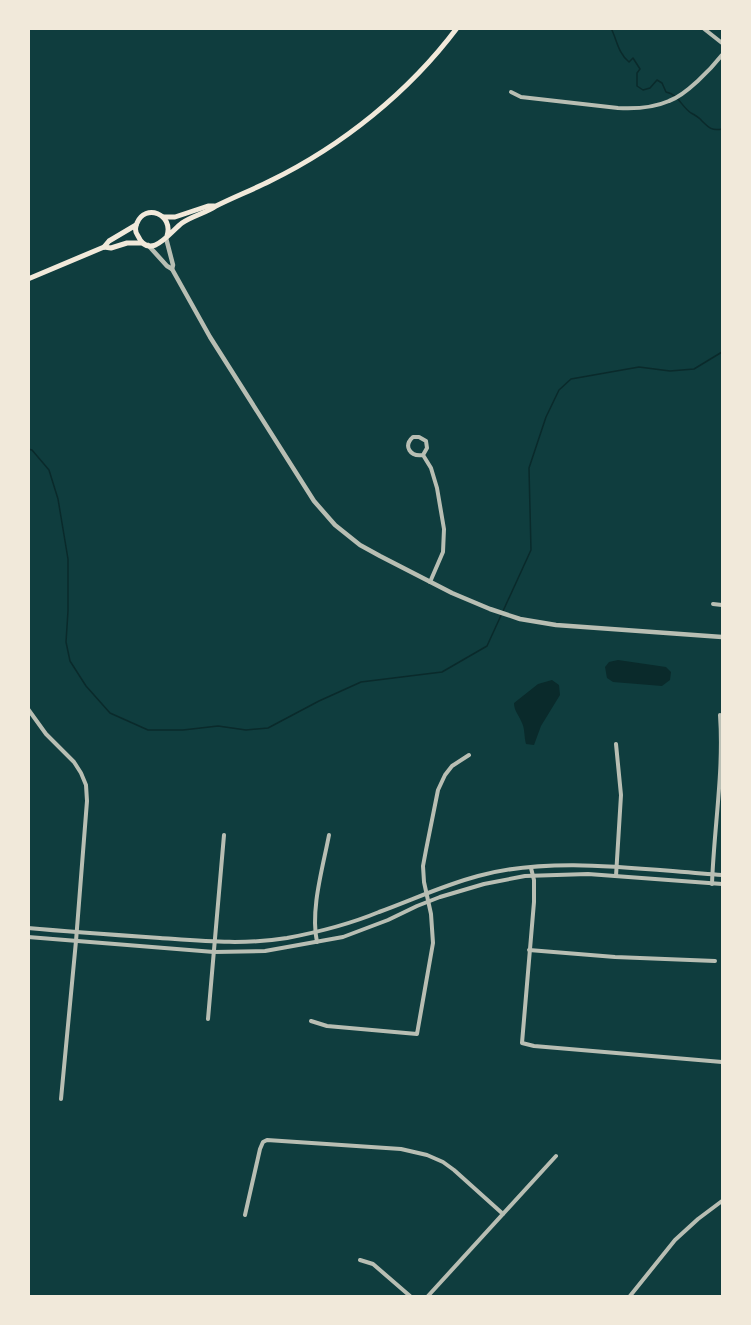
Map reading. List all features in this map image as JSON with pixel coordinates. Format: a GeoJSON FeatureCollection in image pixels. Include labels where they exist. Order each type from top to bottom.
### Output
{"type":"FeatureCollection","features":[{"type":"Feature","properties":{"kind":"main road"},"geometry":{"type":"LineString","coordinates":[[104,247],[111,248],[127,243],[160,244],[183,223],[271,181],[318,154],[348,134],[390,99],[414,77],[457,28]]}},
{"type":"Feature","properties":{"kind":"main road"},"geometry":{"type":"LineString","coordinates":[[163,217],[175,217],[208,206],[216,206]]}},
{"type":"Feature","properties":{"kind":"main road"},"geometry":{"type":"LineString","coordinates":[[28,279],[104,247],[109,241],[136,225],[141,217],[148,213],[156,213],[163,217],[169,227],[167,237]]}},
{"type":"Feature","properties":{"kind":"main road"},"geometry":{"type":"LineString","coordinates":[[136,225],[137,235],[146,244]]}},
{"type":"Feature","properties":{"kind":"street"},"geometry":{"type":"LineString","coordinates":[[703,28],[723,43]]}},
{"type":"Feature","properties":{"kind":"street"},"geometry":{"type":"LineString","coordinates":[[511,92],[521,97],[618,108],[643,108],[672,100],[700,80],[723,56]]}},
{"type":"Feature","properties":{"kind":"street"},"geometry":{"type":"LineString","coordinates":[[167,237],[172,269]]}},
{"type":"Feature","properties":{"kind":"street"},"geometry":{"type":"LineString","coordinates":[[146,244],[172,269],[210,337],[294,471],[323,512],[360,545],[430,582],[490,609],[520,619],[556,625],[723,637]]}},
{"type":"Feature","properties":{"kind":"street"},"geometry":{"type":"LineString","coordinates":[[413,437],[426,441],[427,448],[423,455],[413,455],[409,451],[407,446],[413,437]]}},
{"type":"Feature","properties":{"kind":"street"},"geometry":{"type":"LineString","coordinates":[[423,455],[431,468],[444,529],[443,552],[430,582]]}},
{"type":"Feature","properties":{"kind":"street"},"geometry":{"type":"LineString","coordinates":[[713,604],[723,605]]}},
{"type":"Feature","properties":{"kind":"street"},"geometry":{"type":"LineString","coordinates":[[28,709],[46,734],[74,762],[86,785],[87,801],[76,941],[61,1099]]}},
{"type":"Feature","properties":{"kind":"street"},"geometry":{"type":"LineString","coordinates":[[712,884],[721,770],[720,715]]}},
{"type":"Feature","properties":{"kind":"street"},"geometry":{"type":"LineString","coordinates":[[616,744],[621,795],[616,876]]}},
{"type":"Feature","properties":{"kind":"street"},"geometry":{"type":"LineString","coordinates":[[311,1021],[327,1026],[417,1034],[433,943],[423,866],[438,790],[452,766],[469,755]]}},
{"type":"Feature","properties":{"kind":"street"},"geometry":{"type":"LineString","coordinates":[[208,1019],[224,835]]}},
{"type":"Feature","properties":{"kind":"street"},"geometry":{"type":"LineString","coordinates":[[317,942],[315,916],[317,898],[329,835]]}},
{"type":"Feature","properties":{"kind":"street"},"geometry":{"type":"LineString","coordinates":[[28,928],[214,942],[251,941],[286,938],[335,927],[478,876],[506,870],[575,865],[723,875]]}},
{"type":"Feature","properties":{"kind":"street"},"geometry":{"type":"LineString","coordinates":[[531,868],[534,902],[522,1043],[534,1046],[723,1062]]}},
{"type":"Feature","properties":{"kind":"street"},"geometry":{"type":"LineString","coordinates":[[28,937],[213,952],[265,951],[343,937],[429,901],[484,884],[533,875],[579,874],[723,884]]}},
{"type":"Feature","properties":{"kind":"street"},"geometry":{"type":"LineString","coordinates":[[529,950],[615,957],[715,961]]}},
{"type":"Feature","properties":{"kind":"street"},"geometry":{"type":"LineString","coordinates":[[245,1215],[260,1149],[263,1142],[267,1140],[400,1149],[427,1155],[454,1170],[503,1214]]}},
{"type":"Feature","properties":{"kind":"street"},"geometry":{"type":"LineString","coordinates":[[428,1296],[556,1156]]}},
{"type":"Feature","properties":{"kind":"street"},"geometry":{"type":"LineString","coordinates":[[630,1296],[675,1240],[723,1201]]}},
{"type":"Feature","properties":{"kind":"street"},"geometry":{"type":"LineString","coordinates":[[28,1222],[28,1234]]}},
{"type":"Feature","properties":{"kind":"street"},"geometry":{"type":"LineString","coordinates":[[360,1260],[373,1264],[410,1296]]}},
{"type":"Feature","properties":{"kind":"water"},"geometry":{"type":"Polygon","coordinates":[[[618,660],[666,667],[671,672],[670,680],[662,686],[613,682],[607,678],[605,667],[609,662],[618,660]]]}},
{"type":"Feature","properties":{"kind":"water"},"geometry":{"type":"Polygon","coordinates":[[[552,680],[559,685],[560,695],[541,726],[534,745],[526,744],[523,725],[514,703],[538,684],[552,680]]]}},
{"type":"Feature","properties":{"kind":"waterway"},"geometry":{"type":"LineString","coordinates":[[611,28],[622,55],[629,62],[633,58],[640,69],[637,73],[637,86],[643,90],[650,88],[657,80],[662,83],[666,92],[674,95],[691,113],[709,127],[716,130],[722,129]]}},
{"type":"Feature","properties":{"kind":"waterway"},"geometry":{"type":"LineString","coordinates":[[28,449],[32,450],[49,470],[58,499],[68,559],[66,642],[70,661],[86,686],[110,713],[148,730],[183,730],[218,726],[246,730],[268,728],[361,682],[442,672],[487,646],[531,550],[529,468],[546,417],[559,390],[571,379],[639,367],[670,371],[694,369],[722,352]]}}]}
